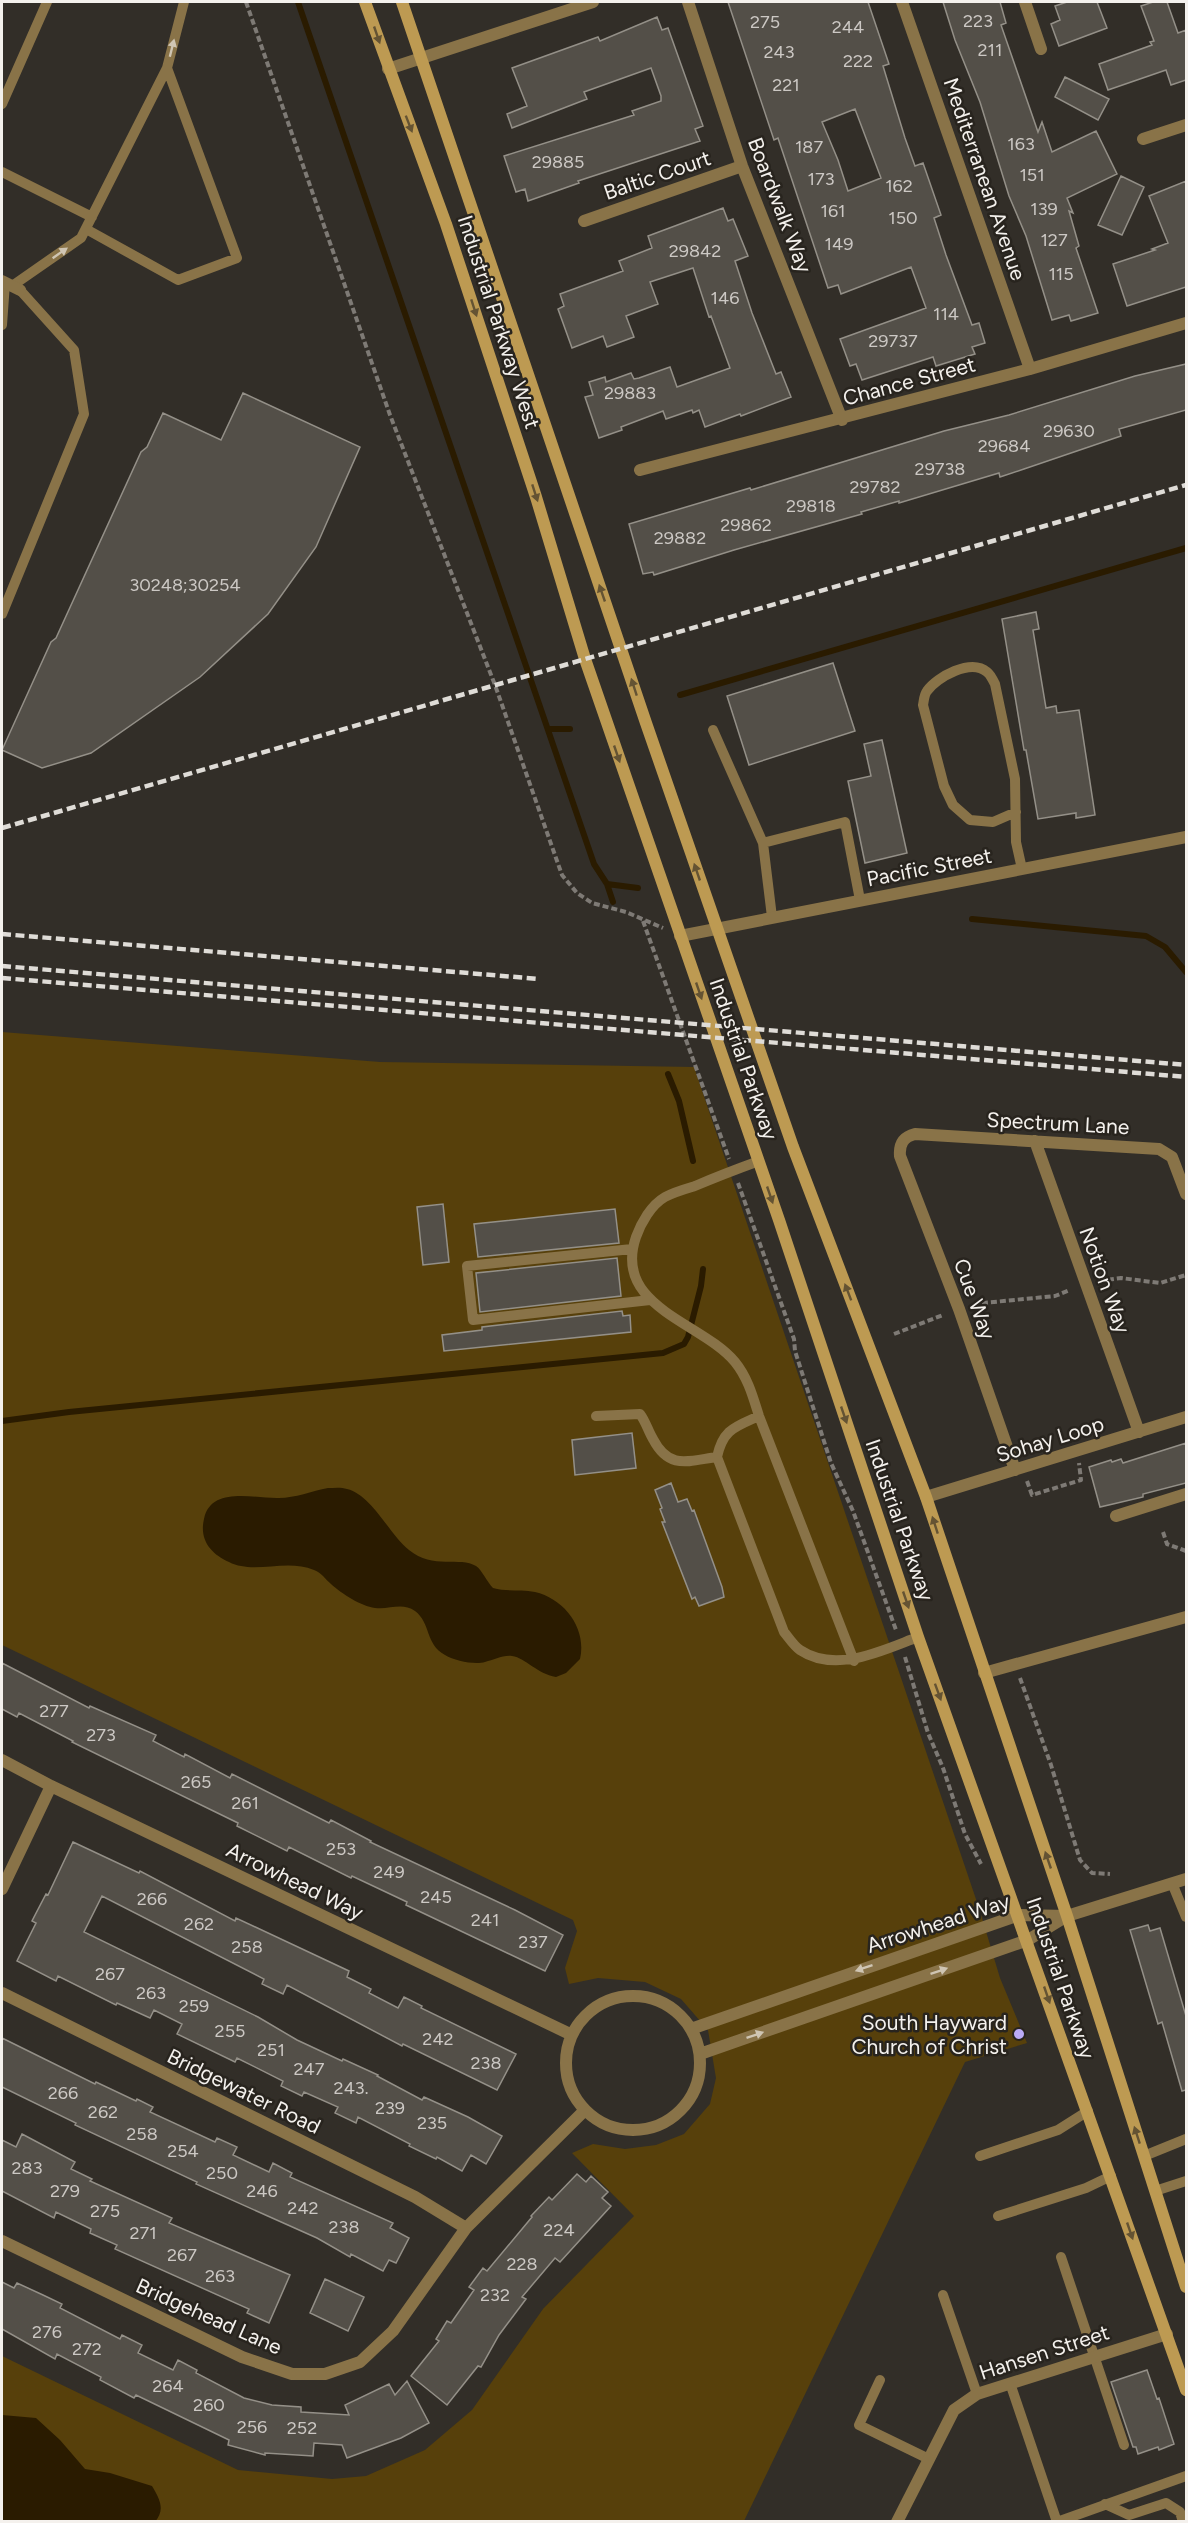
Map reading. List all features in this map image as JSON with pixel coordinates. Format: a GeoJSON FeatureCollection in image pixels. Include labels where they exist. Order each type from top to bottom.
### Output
{"type":"FeatureCollection","features":[{"type":"Feature","properties":{"kind":"main road","name":"Industrial Parkway West"},"geometry":{"type":"LineString","coordinates":[[365,2],[446,224],[532,485],[585,659]]}},
{"type":"Feature","properties":{"kind":"main road","name":"Industrial Parkway West"},"geometry":{"type":"LineString","coordinates":[[402,2],[621,648]]}},
{"type":"Feature","properties":{"kind":"main road","name":"Industrial Parkway"},"geometry":{"type":"LineString","coordinates":[[621,648],[793,1148],[926,1497],[1067,1916],[1186,2287]]}},
{"type":"Feature","properties":{"kind":"main road","name":"Industrial Parkway"},"geometry":{"type":"LineString","coordinates":[[585,659],[759,1161],[918,1637],[1028,1940],[1186,2390]]}},
{"type":"Feature","properties":{"kind":"street"},"geometry":{"type":"LineString","coordinates":[[388,69],[593,2]]}},
{"type":"Feature","properties":{"kind":"street","name":"Boardwalk Way"},"geometry":{"type":"LineString","coordinates":[[688,2],[742,166],[842,420]]}},
{"type":"Feature","properties":{"kind":"street","name":"Mediterranean Avenue"},"geometry":{"type":"LineString","coordinates":[[902,2],[1030,369]]}},
{"type":"Feature","properties":{"kind":"street"},"geometry":{"type":"LineString","coordinates":[[1025,2],[1041,49]]}},
{"type":"Feature","properties":{"kind":"street"},"geometry":{"type":"LineString","coordinates":[[1143,139],[1186,125]]}},
{"type":"Feature","properties":{"kind":"street","name":"Baltic Court"},"geometry":{"type":"LineString","coordinates":[[584,220],[742,166]]}},
{"type":"Feature","properties":{"kind":"street","name":"Chance Street"},"geometry":{"type":"LineString","coordinates":[[640,470],[842,420],[1030,369],[1186,323]]}},
{"type":"Feature","properties":{"kind":"street","name":"Pacific Street"},"geometry":{"type":"LineString","coordinates":[[680,936],[716,927],[1186,837]]}},
{"type":"Feature","properties":{"kind":"street","name":"Spectrum Lane"},"geometry":{"type":"LineString","coordinates":[[902,1142],[907,1136],[915,1134],[1158,1149],[1172,1157],[1186,1194]]}},
{"type":"Feature","properties":{"kind":"street","name":"Notion Way"},"geometry":{"type":"LineString","coordinates":[[1035,1141],[1139,1432]]}},
{"type":"Feature","properties":{"kind":"street","name":"Cue Way"},"geometry":{"type":"LineString","coordinates":[[902,1142],[900,1156],[959,1309],[1015,1470]]}},
{"type":"Feature","properties":{"kind":"street","name":"Sohay Loop"},"geometry":{"type":"LineString","coordinates":[[926,1497],[1186,1417]]}},
{"type":"Feature","properties":{"kind":"street"},"geometry":{"type":"LineString","coordinates":[[1116,1516],[1186,1494]]}},
{"type":"Feature","properties":{"kind":"street"},"geometry":{"type":"LineString","coordinates":[[984,1673],[1186,1617]]}},
{"type":"Feature","properties":{"kind":"street","name":"Arrowhead Way"},"geometry":{"type":"LineString","coordinates":[[2,1760],[51,1786],[572,2036]]}},
{"type":"Feature","properties":{"kind":"street"},"geometry":{"type":"LineString","coordinates":[[2,1889],[51,1786]]}},
{"type":"Feature","properties":{"kind":"street"},"geometry":{"type":"LineString","coordinates":[[1067,1916],[1186,1879]]}},
{"type":"Feature","properties":{"kind":"street","name":"Arrowhead Way"},"geometry":{"type":"LineString","coordinates":[[691,2029],[1019,1915],[1067,1916]]}},
{"type":"Feature","properties":{"kind":"street","name":"Arrowhead Way"},"geometry":{"type":"LineString","coordinates":[[700,2054],[1028,1940],[1067,1916]]}},
{"type":"Feature","properties":{"kind":"street","name":"Bridgewater Road"},"geometry":{"type":"LineString","coordinates":[[2,1993],[415,2197],[466,2228]]}},
{"type":"Feature","properties":{"kind":"street"},"geometry":{"type":"LineString","coordinates":[[628,1996],[649,1997],[667,2004],[682,2016],[691,2029],[700,2054],[700,2074],[694,2092],[682,2109],[666,2122],[648,2129],[621,2129],[598,2120],[585,2110],[574,2095],[567,2073],[567,2057],[572,2036],[591,2011],[608,2001],[628,1996]]}},
{"type":"Feature","properties":{"kind":"street","name":"Bridgehead Lane"},"geometry":{"type":"LineString","coordinates":[[2,2241],[242,2356],[292,2374],[326,2374],[360,2362],[393,2331],[466,2228],[585,2110]]}},
{"type":"Feature","properties":{"kind":"street","name":"Hansen Street"},"geometry":{"type":"LineString","coordinates":[[897,2522],[954,2410],[977,2394],[1167,2334]]}},
{"type":"Feature","properties":{"kind":"lane"},"geometry":{"type":"LineString","coordinates":[[2,104],[47,2]]}},
{"type":"Feature","properties":{"kind":"lane"},"geometry":{"type":"LineString","coordinates":[[2,325],[10,285],[81,238],[167,68],[184,2]]}},
{"type":"Feature","properties":{"kind":"lane"},"geometry":{"type":"LineString","coordinates":[[86,229],[178,280],[237,258],[167,68]]}},
{"type":"Feature","properties":{"kind":"lane"},"geometry":{"type":"LineString","coordinates":[[2,172],[92,217]]}},
{"type":"Feature","properties":{"kind":"lane"},"geometry":{"type":"LineString","coordinates":[[2,614],[84,414],[74,350],[10,285]]}},
{"type":"Feature","properties":{"kind":"lane"},"geometry":{"type":"LineString","coordinates":[[1016,813],[993,822],[970,819],[953,805],[944,786],[923,705],[926,692],[957,670],[974,667],[986,671],[995,684],[1015,779],[1016,813],[1016,842],[1022,868]]}},
{"type":"Feature","properties":{"kind":"lane"},"geometry":{"type":"LineString","coordinates":[[713,730],[763,843],[772,917]]}},
{"type":"Feature","properties":{"kind":"lane"},"geometry":{"type":"LineString","coordinates":[[763,843],[845,822],[860,900]]}},
{"type":"Feature","properties":{"kind":"lane"},"geometry":{"type":"LineString","coordinates":[[759,1161],[663,1198],[641,1222],[632,1250],[634,1273],[650,1300],[664,1313],[711,1341],[735,1361],[748,1382],[854,1661]]}},
{"type":"Feature","properties":{"kind":"lane"},"geometry":{"type":"LineString","coordinates":[[632,1250],[467,1266],[473,1320],[650,1300]]}},
{"type":"Feature","properties":{"kind":"lane"},"geometry":{"type":"LineString","coordinates":[[596,1416],[640,1414],[658,1449],[674,1461],[683,1462],[717,1457]]}},
{"type":"Feature","properties":{"kind":"lane"},"geometry":{"type":"LineString","coordinates":[[759,1416],[732,1428],[721,1440],[717,1457],[784,1632],[800,1650],[819,1657],[854,1661],[918,1637]]}},
{"type":"Feature","properties":{"kind":"lane"},"geometry":{"type":"LineString","coordinates":[[1172,1883],[1186,1917]]}},
{"type":"Feature","properties":{"kind":"lane"},"geometry":{"type":"LineString","coordinates":[[980,2156],[1058,2130],[1088,2111]]}},
{"type":"Feature","properties":{"kind":"lane"},"geometry":{"type":"LineString","coordinates":[[1144,2156],[1186,2139]]}},
{"type":"Feature","properties":{"kind":"lane"},"geometry":{"type":"LineString","coordinates":[[998,2216],[1086,2188],[1111,2176]]}},
{"type":"Feature","properties":{"kind":"lane"},"geometry":{"type":"LineString","coordinates":[[1155,2191],[1186,2181]]}},
{"type":"Feature","properties":{"kind":"lane"},"geometry":{"type":"LineString","coordinates":[[1061,2257],[1124,2445]]}},
{"type":"Feature","properties":{"kind":"lane"},"geometry":{"type":"LineString","coordinates":[[943,2295],[977,2394]]}},
{"type":"Feature","properties":{"kind":"lane"},"geometry":{"type":"LineString","coordinates":[[880,2380],[859,2425],[929,2459]]}},
{"type":"Feature","properties":{"kind":"lane"},"geometry":{"type":"LineString","coordinates":[[1010,2383],[1057,2522],[1186,2476]]}},
{"type":"Feature","properties":{"kind":"lane"},"geometry":{"type":"LineString","coordinates":[[1105,2504],[1129,2515],[1166,2503],[1180,2512],[1183,2522]]}},
{"type":"Feature","properties":{"kind":"path"},"geometry":{"type":"LineString","coordinates":[[246,2],[390,415],[495,685],[562,875],[578,893],[592,903],[626,912],[680,936]]}},
{"type":"Feature","properties":{"kind":"path"},"geometry":{"type":"LineString","coordinates":[[642,920],[794,1339],[795,1351],[831,1463],[853,1511],[889,1606],[928,1733],[943,1768],[965,1834],[984,1870]]}},
{"type":"Feature","properties":{"kind":"path"},"geometry":{"type":"LineString","coordinates":[[1096,1282],[1121,1278],[1160,1283],[1186,1275]]}},
{"type":"Feature","properties":{"kind":"path"},"geometry":{"type":"LineString","coordinates":[[970,1305],[1055,1296],[1070,1290]]}},
{"type":"Feature","properties":{"kind":"path"},"geometry":{"type":"LineString","coordinates":[[894,1334],[943,1315]]}},
{"type":"Feature","properties":{"kind":"path"},"geometry":{"type":"LineString","coordinates":[[1163,1532],[1167,1544],[1186,1551]]}},
{"type":"Feature","properties":{"kind":"path"},"geometry":{"type":"LineString","coordinates":[[1017,1672],[1051,1765],[1080,1860],[1092,1873],[1110,1874]]}},
{"type":"Feature","properties":{"kind":"shaded area"},"geometry":{"type":"Polygon","coordinates":[[[2,1032],[380,1062],[694,1067],[979,1908],[1000,1978],[1027,2043],[965,2062],[744,2521],[2,2521],[2,2356],[238,2470],[332,2479],[366,2476],[425,2450],[472,2410],[543,2309],[634,2216],[572,2153],[593,2144],[625,2149],[656,2145],[684,2134],[710,2104],[716,2078],[708,2030],[681,1999],[645,1982],[598,1978],[569,1984],[565,1968],[577,1931],[573,1920],[2,1645],[2,1032]]]}},
{"type":"Feature","properties":{"kind":"shaded area"},"geometry":{"type":"Polygon","coordinates":[[[328,1488],[347,1489],[364,1499],[402,1543],[418,1556],[427,1560],[470,1563],[478,1568],[493,1588],[535,1592],[556,1601],[577,1626],[581,1648],[580,1659],[566,1673],[556,1677],[543,1673],[512,1656],[481,1663],[454,1659],[445,1655],[434,1645],[424,1621],[410,1608],[375,1608],[364,1605],[341,1592],[319,1573],[303,1567],[239,1566],[217,1555],[205,1540],[204,1519],[208,1508],[215,1502],[236,1496],[285,1498],[328,1488]]]}},
{"type":"Feature","properties":{"kind":"shaded area"},"geometry":{"type":"Polygon","coordinates":[[[2,2415],[36,2418],[60,2440],[85,2469],[110,2473],[152,2486],[161,2508],[155,2522],[2,2521],[2,2415]]]}},
{"type":"Feature","properties":{"kind":"building"},"geometry":{"type":"Polygon","coordinates":[[[728,2],[868,2],[889,64],[883,66],[905,138],[915,166],[923,163],[941,215],[934,218],[946,255],[972,325],[979,323],[985,343],[972,347],[975,354],[936,366],[933,357],[862,380],[856,364],[850,366],[840,339],[926,308],[911,267],[841,294],[838,285],[828,288],[778,138],[774,140],[728,2]],[[855,109],[822,122],[848,191],[881,178],[855,109]]]}},
{"type":"Feature","properties":{"kind":"building"},"geometry":{"type":"Polygon","coordinates":[[[943,2],[1000,2],[1006,23],[1001,25],[1038,132],[1042,122],[1052,152],[1096,131],[1117,174],[1067,198],[1073,213],[1069,211],[1079,246],[1076,248],[1098,313],[1071,321],[1069,315],[1052,320],[1026,236],[1009,196],[980,102],[955,40],[943,2]]]}},
{"type":"Feature","properties":{"kind":"building"},"geometry":{"type":"Polygon","coordinates":[[[1067,2],[1097,2],[1107,28],[1059,46],[1051,24],[1060,20],[1055,6],[1067,2]]]}},
{"type":"Feature","properties":{"kind":"building"},"geometry":{"type":"Polygon","coordinates":[[[1153,2],[1167,2],[1178,33],[1186,30],[1186,80],[1171,85],[1166,70],[1108,90],[1099,64],[1152,45],[1150,42],[1154,41],[1141,6],[1153,2]]]}},
{"type":"Feature","properties":{"kind":"building"},"geometry":{"type":"Polygon","coordinates":[[[657,17],[662,30],[668,28],[703,126],[695,129],[700,141],[578,181],[579,183],[528,201],[525,189],[516,192],[504,156],[634,115],[632,111],[661,101],[661,96],[651,68],[584,92],[587,99],[512,128],[507,114],[527,106],[512,68],[598,37],[600,41],[657,17]]]}},
{"type":"Feature","properties":{"kind":"building"},"geometry":{"type":"Polygon","coordinates":[[[1065,77],[1109,99],[1098,120],[1055,97],[1065,77]]]}},
{"type":"Feature","properties":{"kind":"building"},"geometry":{"type":"Polygon","coordinates":[[[1121,176],[1144,187],[1122,235],[1098,225],[1121,176]]]}},
{"type":"Feature","properties":{"kind":"building"},"geometry":{"type":"Polygon","coordinates":[[[1186,181],[1186,287],[1127,306],[1113,264],[1155,250],[1152,249],[1168,243],[1149,196],[1186,181]]]}},
{"type":"Feature","properties":{"kind":"building"},"geometry":{"type":"Polygon","coordinates":[[[723,208],[728,221],[733,219],[748,256],[735,261],[752,313],[776,374],[781,372],[791,397],[705,427],[699,410],[693,413],[692,410],[666,419],[663,411],[599,438],[585,397],[593,395],[589,382],[605,377],[606,382],[631,373],[634,379],[670,367],[677,387],[730,368],[711,316],[709,317],[693,268],[650,282],[658,304],[626,316],[634,337],[607,347],[603,336],[572,348],[558,309],[564,306],[560,294],[623,271],[619,261],[652,248],[648,236],[723,208]]]}},
{"type":"Feature","properties":{"kind":"building"},"geometry":{"type":"Polygon","coordinates":[[[1186,364],[1186,410],[1119,429],[1121,436],[1000,477],[999,473],[654,575],[653,572],[643,574],[629,524],[750,488],[751,490],[944,431],[1009,415],[1135,376],[1186,364]]]}},
{"type":"Feature","properties":{"kind":"building"},"geometry":{"type":"Polygon","coordinates":[[[243,393],[360,447],[316,547],[268,614],[200,677],[91,753],[42,768],[2,750],[141,452],[147,447],[163,413],[221,440],[243,393]]]}},
{"type":"Feature","properties":{"kind":"building"},"geometry":{"type":"Polygon","coordinates":[[[1036,612],[1039,629],[1033,630],[1046,708],[1056,706],[1057,713],[1079,710],[1095,815],[1076,818],[1076,813],[1038,819],[1002,619],[1036,612]]]}},
{"type":"Feature","properties":{"kind":"building"},"geometry":{"type":"Polygon","coordinates":[[[833,663],[855,731],[749,765],[727,696],[833,663]]]}},
{"type":"Feature","properties":{"kind":"building"},"geometry":{"type":"Polygon","coordinates":[[[882,740],[907,853],[865,863],[848,781],[871,776],[864,744],[882,740]]]}},
{"type":"Feature","properties":{"kind":"building"},"geometry":{"type":"Polygon","coordinates":[[[443,1204],[449,1262],[423,1265],[417,1207],[443,1204]]]}},
{"type":"Feature","properties":{"kind":"building"},"geometry":{"type":"Polygon","coordinates":[[[615,1209],[619,1243],[478,1257],[474,1224],[615,1209]]]}},
{"type":"Feature","properties":{"kind":"building"},"geometry":{"type":"Polygon","coordinates":[[[617,1258],[621,1296],[480,1312],[476,1273],[617,1258]]]}},
{"type":"Feature","properties":{"kind":"building"},"geometry":{"type":"Polygon","coordinates":[[[622,1311],[623,1316],[630,1315],[631,1332],[444,1351],[442,1335],[482,1330],[482,1327],[622,1311]]]}},
{"type":"Feature","properties":{"kind":"building"},"geometry":{"type":"Polygon","coordinates":[[[632,1433],[636,1468],[575,1475],[572,1440],[632,1433]]]}},
{"type":"Feature","properties":{"kind":"building"},"geometry":{"type":"Polygon","coordinates":[[[1186,1443],[1186,1483],[1143,1494],[1143,1497],[1100,1507],[1089,1467],[1111,1460],[1112,1462],[1121,1459],[1123,1463],[1186,1443]]]}},
{"type":"Feature","properties":{"kind":"building"},"geometry":{"type":"Polygon","coordinates":[[[671,1483],[678,1502],[687,1499],[692,1511],[694,1510],[722,1587],[724,1597],[699,1606],[695,1597],[692,1599],[662,1522],[665,1522],[655,1490],[671,1483]]]}},
{"type":"Feature","properties":{"kind":"building"},"geometry":{"type":"Polygon","coordinates":[[[2,1663],[89,1708],[90,1706],[156,1735],[153,1741],[184,1757],[185,1754],[230,1778],[232,1774],[329,1823],[331,1820],[370,1842],[563,1935],[545,1971],[406,1905],[407,1902],[352,1876],[351,1878],[289,1847],[287,1851],[237,1826],[238,1823],[72,1742],[19,1713],[17,1717],[2,1709],[2,1663]]]}},
{"type":"Feature","properties":{"kind":"building"},"geometry":{"type":"Polygon","coordinates":[[[73,1842],[139,1873],[140,1871],[235,1921],[236,1918],[349,1971],[347,1977],[371,1989],[369,1993],[398,2008],[404,1997],[422,2006],[421,2008],[516,2054],[497,2090],[403,2044],[402,2046],[287,1985],[283,1994],[262,1984],[264,1979],[102,1896],[84,1932],[258,2017],[297,2040],[378,2075],[422,2100],[424,2097],[468,2117],[502,2136],[486,2164],[471,2155],[462,2171],[437,2157],[436,2159],[409,2146],[410,2144],[358,2117],[356,2123],[335,2113],[338,2107],[304,2092],[302,2096],[281,2086],[283,2081],[237,2058],[235,2062],[177,2034],[182,2024],[154,2010],[150,2018],[117,2003],[116,2005],[58,1976],[56,1981],[17,1961],[36,1923],[32,1921],[46,1894],[48,1895],[73,1842]]]}},
{"type":"Feature","properties":{"kind":"building"},"geometry":{"type":"Polygon","coordinates":[[[1148,1925],[1150,1931],[1160,1928],[1186,2016],[1186,2090],[1182,2091],[1162,2022],[1158,2024],[1130,1930],[1148,1925]]]}},
{"type":"Feature","properties":{"kind":"building"},"geometry":{"type":"Polygon","coordinates":[[[2,2038],[95,2084],[96,2082],[153,2107],[150,2112],[215,2142],[217,2138],[237,2147],[233,2155],[269,2172],[273,2163],[292,2173],[290,2177],[393,2223],[390,2228],[409,2238],[396,2263],[389,2260],[383,2271],[351,2254],[350,2257],[317,2238],[196,2184],[197,2182],[75,2125],[76,2123],[2,2087],[2,2038]]]}},
{"type":"Feature","properties":{"kind":"building"},"geometry":{"type":"Polygon","coordinates":[[[22,2134],[75,2162],[71,2169],[92,2179],[90,2181],[172,2218],[169,2223],[290,2275],[269,2323],[247,2313],[249,2309],[115,2249],[117,2245],[90,2233],[91,2229],[56,2212],[54,2218],[2,2191],[2,2140],[16,2147],[22,2134]]]}},
{"type":"Feature","properties":{"kind":"building"},"geometry":{"type":"Polygon","coordinates":[[[577,2174],[586,2182],[591,2176],[608,2192],[602,2198],[611,2206],[560,2262],[555,2258],[522,2297],[526,2299],[499,2335],[481,2367],[478,2366],[447,2405],[411,2376],[439,2341],[436,2339],[447,2321],[451,2323],[474,2290],[469,2287],[483,2268],[487,2271],[531,2216],[549,2197],[552,2200],[577,2174]]]}},
{"type":"Feature","properties":{"kind":"building"},"geometry":{"type":"Polygon","coordinates":[[[325,2279],[364,2297],[348,2331],[310,2313],[325,2279]]]}},
{"type":"Feature","properties":{"kind":"building"},"geometry":{"type":"Polygon","coordinates":[[[2,2282],[14,2288],[17,2283],[62,2304],[60,2308],[120,2339],[122,2335],[142,2345],[138,2353],[173,2370],[178,2360],[197,2370],[196,2373],[244,2398],[272,2405],[301,2407],[301,2412],[349,2415],[345,2405],[389,2384],[395,2395],[407,2381],[429,2423],[401,2438],[347,2458],[342,2445],[314,2443],[313,2456],[265,2453],[265,2455],[228,2445],[229,2440],[136,2395],[134,2398],[100,2380],[101,2377],[57,2354],[55,2359],[2,2329],[2,2282]]]}},
{"type":"Feature","properties":{"kind":"building"},"geometry":{"type":"Polygon","coordinates":[[[1147,2370],[1174,2444],[1138,2454],[1136,2447],[1133,2447],[1111,2382],[1147,2370]]]}},
{"type":"Feature","properties":{"kind":"waterway"},"geometry":{"type":"LineString","coordinates":[[298,2],[594,864],[607,884],[638,888]]}},
{"type":"Feature","properties":{"kind":"waterway"},"geometry":{"type":"LineString","coordinates":[[680,695],[1186,548]]}},
{"type":"Feature","properties":{"kind":"waterway"},"geometry":{"type":"LineString","coordinates":[[548,729],[570,729]]}},
{"type":"Feature","properties":{"kind":"waterway"},"geometry":{"type":"LineString","coordinates":[[607,884],[613,902]]}},
{"type":"Feature","properties":{"kind":"waterway"},"geometry":{"type":"LineString","coordinates":[[972,919],[1146,936],[1165,947],[1186,972]]}},
{"type":"Feature","properties":{"kind":"waterway"},"geometry":{"type":"LineString","coordinates":[[668,1074],[679,1101],[693,1161]]}},
{"type":"Feature","properties":{"kind":"waterway"},"geometry":{"type":"LineString","coordinates":[[2,1421],[69,1412],[663,1353],[684,1344],[688,1337],[703,1269]]}},
{"type":"Feature","properties":{"kind":"railway"},"geometry":{"type":"LineString","coordinates":[[2,828],[1186,485]]}},
{"type":"Feature","properties":{"kind":"railway"},"geometry":{"type":"LineString","coordinates":[[2,934],[540,979]]}},
{"type":"Feature","properties":{"kind":"railway"},"geometry":{"type":"LineString","coordinates":[[2,966],[1186,1065]]}},
{"type":"Feature","properties":{"kind":"railway"},"geometry":{"type":"LineString","coordinates":[[2,978],[1186,1077]]}},
{"type":"Feature","properties":{"kind":"place","name":"South Hayward Church of Christ"},"geometry":{"type":"Point","coordinates":[1019,2034]}}]}
